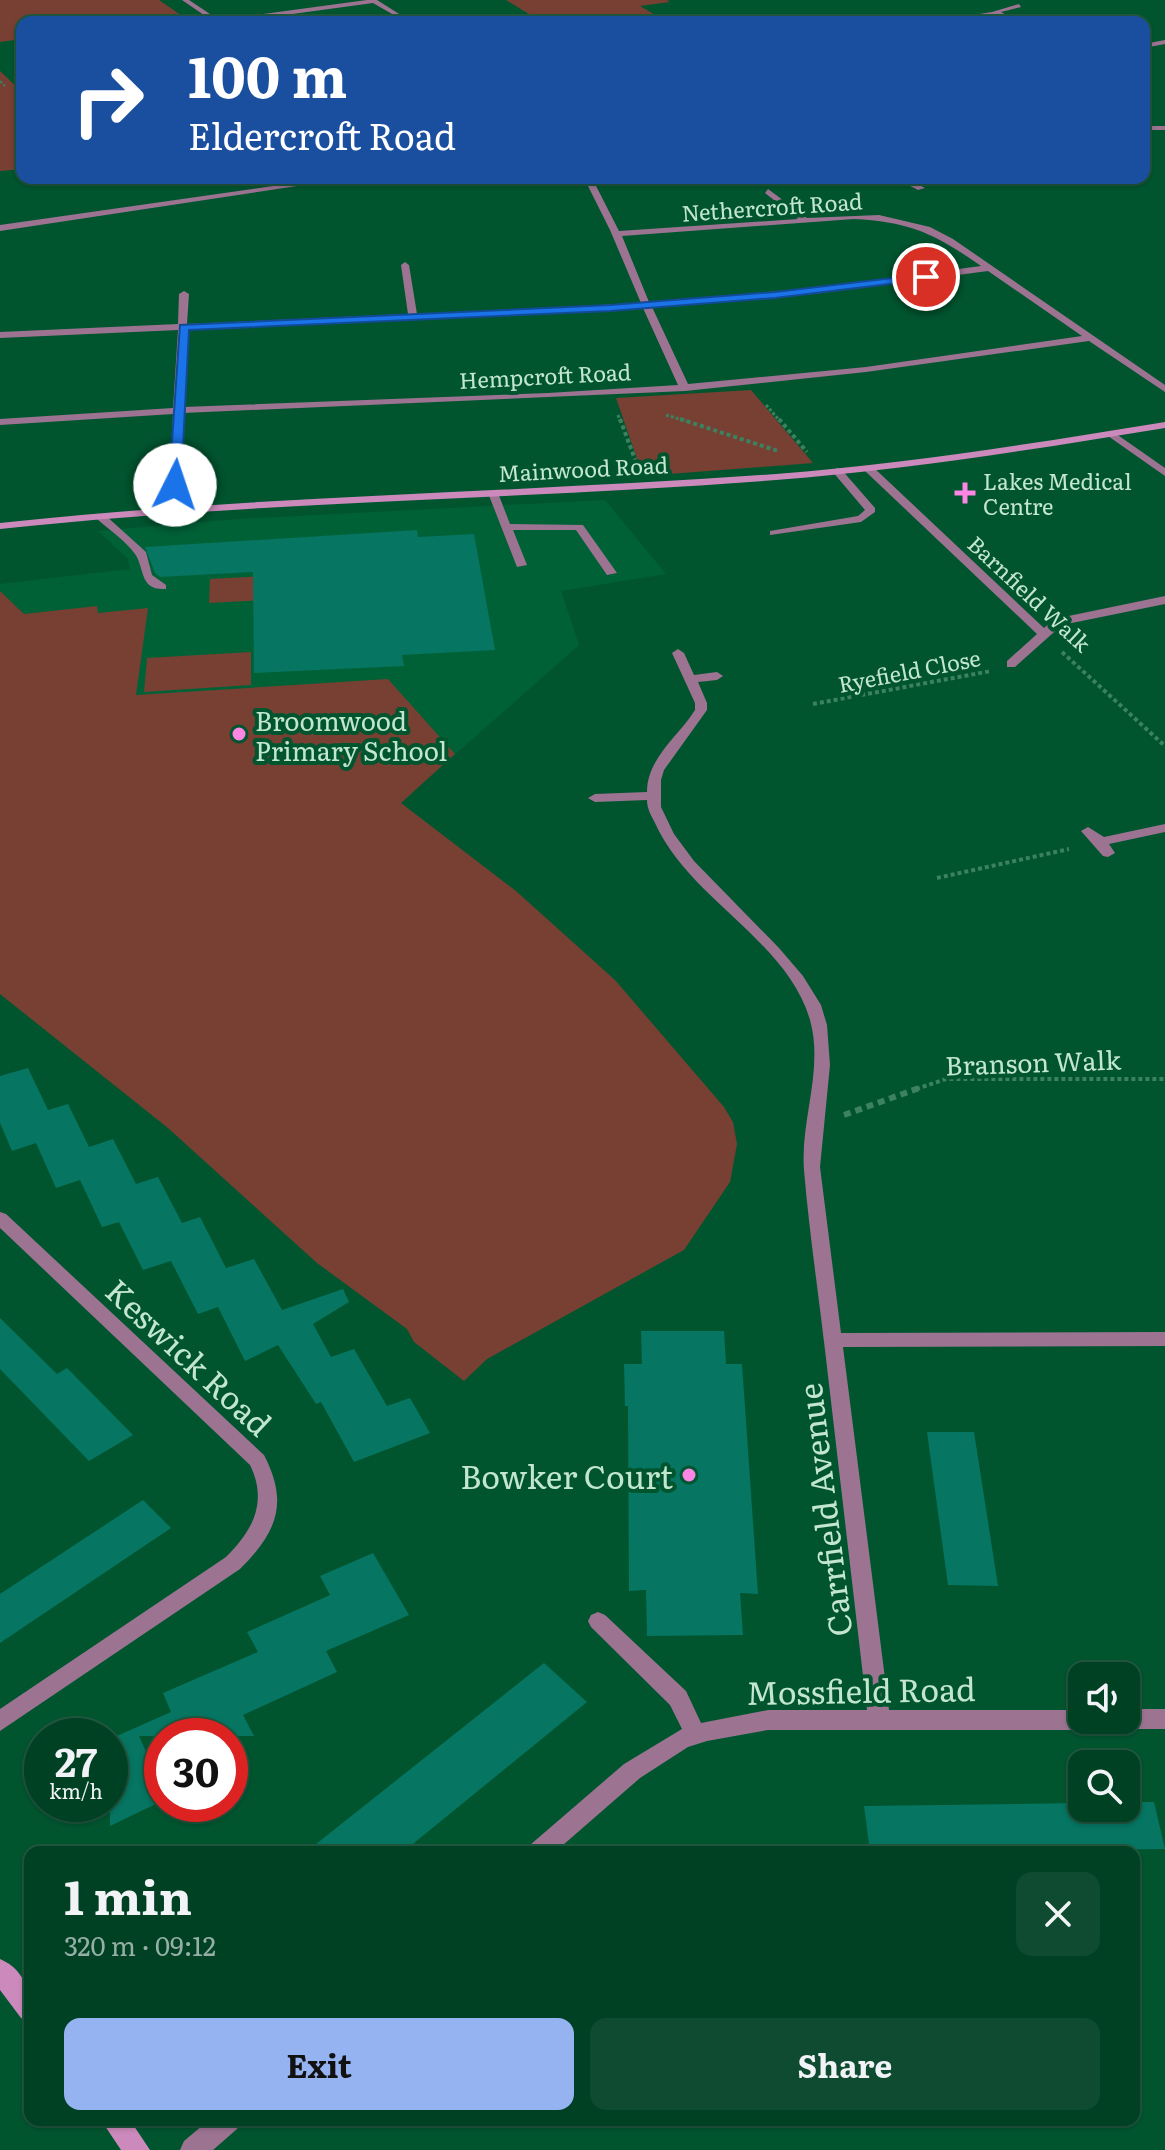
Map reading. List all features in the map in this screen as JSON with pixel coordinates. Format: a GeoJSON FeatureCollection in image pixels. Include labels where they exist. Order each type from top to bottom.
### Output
{"type":"FeatureCollection","features":[{"type":"Feature","properties":{"kind":"street"},"geometry":{"type":"LineString","coordinates":[[185,0],[209,16]]}},
{"type":"Feature","properties":{"kind":"street"},"geometry":{"type":"LineString","coordinates":[[263,16],[374,1],[399,16]]}},
{"type":"Feature","properties":{"kind":"street"},"geometry":{"type":"LineString","coordinates":[[998,13],[996,9],[1019,6]]}},
{"type":"Feature","properties":{"kind":"street"},"geometry":{"type":"LineString","coordinates":[[974,16],[998,13],[1004,16]]}},
{"type":"Feature","properties":{"kind":"street"},"geometry":{"type":"LineString","coordinates":[[0,228],[304,184]]}},
{"type":"Feature","properties":{"kind":"street"},"geometry":{"type":"LineString","coordinates":[[591,184],[619,234],[644,305],[685,388]]}},
{"type":"Feature","properties":{"kind":"street"},"geometry":{"type":"LineString","coordinates":[[912,184],[921,188]]}},
{"type":"Feature","properties":{"kind":"street"},"geometry":{"type":"LineString","coordinates":[[754,192],[779,188]]}},
{"type":"Feature","properties":{"kind":"street"},"geometry":{"type":"LineString","coordinates":[[768,191],[805,220]]}},
{"type":"Feature","properties":{"kind":"street","name":"Nethercroft Road"},"geometry":{"type":"LineString","coordinates":[[619,234],[858,217],[913,224],[943,236],[1165,389]]}},
{"type":"Feature","properties":{"kind":"street"},"geometry":{"type":"LineString","coordinates":[[413,317],[399,265],[419,263]]}},
{"type":"Feature","properties":{"kind":"street"},"geometry":{"type":"LineString","coordinates":[[0,335],[644,305],[801,292],[989,268]]}},
{"type":"Feature","properties":{"kind":"street"},"geometry":{"type":"LineString","coordinates":[[171,293],[198,291]]}},
{"type":"Feature","properties":{"kind":"street"},"geometry":{"type":"LineString","coordinates":[[173,510],[184,294]]}},
{"type":"Feature","properties":{"kind":"street","name":"Hempcroft Road"},"geometry":{"type":"LineString","coordinates":[[0,422],[180,411],[610,395],[748,383],[1090,338]]}},
{"type":"Feature","properties":{"kind":"street","name":"Mainwood Road"},"geometry":{"type":"LineString","coordinates":[[0,526],[173,510],[645,486],[831,472],[997,453],[1165,425]]}},
{"type":"Feature","properties":{"kind":"street"},"geometry":{"type":"LineString","coordinates":[[1112,434],[1165,473]]}},
{"type":"Feature","properties":{"kind":"street","name":"Barnfield Walk"},"geometry":{"type":"LineString","coordinates":[[868,468],[1044,634]]}},
{"type":"Feature","properties":{"kind":"street"},"geometry":{"type":"LineString","coordinates":[[774,533],[861,519],[869,514],[871,510],[831,472]]}},
{"type":"Feature","properties":{"kind":"street"},"geometry":{"type":"LineString","coordinates":[[493,493],[521,565]]}},
{"type":"Feature","properties":{"kind":"street"},"geometry":{"type":"LineString","coordinates":[[100,516],[135,546],[145,560],[147,576],[162,587]]}},
{"type":"Feature","properties":{"kind":"street"},"geometry":{"type":"LineString","coordinates":[[508,527],[579,527],[611,573]]}},
{"type":"Feature","properties":{"kind":"street"},"geometry":{"type":"LineString","coordinates":[[1011,664],[1058,622],[1067,618],[1165,600]]}},
{"type":"Feature","properties":{"kind":"street"},"geometry":{"type":"LineString","coordinates":[[595,798],[650,796],[659,766],[701,710],[678,653]]}},
{"type":"Feature","properties":{"kind":"street"},"geometry":{"type":"LineString","coordinates":[[690,679],[717,676]]}},
{"type":"Feature","properties":{"kind":"street","name":"Carrfield Avenue"},"geometry":{"type":"LineString","coordinates":[[650,796],[659,824],[674,846],[780,956],[810,998],[820,1026],[824,1059],[813,1127],[812,1167],[879,1721]]}},
{"type":"Feature","properties":{"kind":"street"},"geometry":{"type":"LineString","coordinates":[[1088,831],[1105,848],[1165,828]]}},
{"type":"Feature","properties":{"kind":"street","name":"Keswick Road"},"geometry":{"type":"LineString","coordinates":[[0,1218],[257,1460],[266,1473],[271,1499],[266,1522],[258,1537],[233,1563],[0,1721]]}},
{"type":"Feature","properties":{"kind":"street"},"geometry":{"type":"LineString","coordinates":[[833,1340],[1165,1339]]}},
{"type":"Feature","properties":{"kind":"street"},"geometry":{"type":"LineString","coordinates":[[598,1621],[678,1698],[696,1735]]}},
{"type":"Feature","properties":{"kind":"street"},"geometry":{"type":"LineString","coordinates":[[1140,1719],[1165,1719]]}},
{"type":"Feature","properties":{"kind":"street","name":"Mossfield Road"},"geometry":{"type":"LineString","coordinates":[[545,1846],[632,1771],[681,1739],[729,1725],[768,1720],[1068,1720]]}},
{"type":"Feature","properties":{"kind":"street"},"geometry":{"type":"LineString","coordinates":[[0,1971],[24,2002]]}},
{"type":"Feature","properties":{"kind":"street"},"geometry":{"type":"LineString","coordinates":[[119,2126],[137,2150]]}},
{"type":"Feature","properties":{"kind":"street"},"geometry":{"type":"LineString","coordinates":[[193,2150],[221,2126]]}},
{"type":"Feature","properties":{"kind":"path"},"geometry":{"type":"LineString","coordinates":[[0,81],[5,86]]}},
{"type":"Feature","properties":{"kind":"path"},"geometry":{"type":"LineString","coordinates":[[748,383],[816,463]]}},
{"type":"Feature","properties":{"kind":"path"},"geometry":{"type":"LineString","coordinates":[[610,395],[816,463],[831,472]]}},
{"type":"Feature","properties":{"kind":"path"},"geometry":{"type":"LineString","coordinates":[[610,395],[645,486]]}},
{"type":"Feature","properties":{"kind":"path","name":"Barnfield Walk"},"geometry":{"type":"LineString","coordinates":[[1044,634],[1165,746]]}},
{"type":"Feature","properties":{"kind":"path","name":"Ryefield Close"},"geometry":{"type":"LineString","coordinates":[[813,704],[986,672],[1011,664]]}},
{"type":"Feature","properties":{"kind":"path"},"geometry":{"type":"LineString","coordinates":[[937,878],[1105,848]]}},
{"type":"Feature","properties":{"kind":"path","name":"Branson Walk"},"geometry":{"type":"LineString","coordinates":[[813,1127],[946,1079],[1165,1079]]}},
{"type":"Feature","properties":{"kind":"shaded area"},"geometry":{"type":"Polygon","coordinates":[[[0,0],[159,0],[182,16],[16,16],[16,40],[0,42],[0,0]]]}},
{"type":"Feature","properties":{"kind":"shaded area"},"geometry":{"type":"Polygon","coordinates":[[[506,0],[670,2],[640,6],[657,16],[532,16],[506,0]]]}},
{"type":"Feature","properties":{"kind":"shaded area"},"geometry":{"type":"Polygon","coordinates":[[[0,71],[16,86],[16,170],[0,171],[0,71]]]}},
{"type":"Feature","properties":{"kind":"shaded area"},"geometry":{"type":"Polygon","coordinates":[[[751,390],[813,463],[643,476],[616,398],[751,390]]]}},
{"type":"Feature","properties":{"kind":"shaded area","name":"Broomwood Primary School"},"geometry":{"type":"Polygon","coordinates":[[[605,500],[666,574],[561,591],[579,645],[400,803],[0,981],[62,652],[0,591],[0,584],[130,569],[128,559],[98,531],[239,519],[605,500]]]}},
{"type":"Feature","properties":{"kind":"shaded area"},"geometry":{"type":"Polygon","coordinates":[[[317,573],[319,597],[209,603],[210,579],[317,573]]]}},
{"type":"Feature","properties":{"kind":"shaded area"},"geometry":{"type":"Polygon","coordinates":[[[0,591],[24,614],[97,606],[98,613],[148,608],[136,695],[388,679],[455,754],[401,803],[516,891],[615,980],[724,1107],[733,1122],[737,1144],[730,1182],[684,1250],[487,1359],[464,1381],[414,1342],[407,1329],[317,1263],[168,1128],[0,994],[0,591]]]}},
{"type":"Feature","properties":{"kind":"shaded area"},"geometry":{"type":"Polygon","coordinates":[[[251,652],[251,685],[144,692],[147,658],[251,652]]]}},
{"type":"Feature","properties":{"kind":"building"},"geometry":{"type":"Polygon","coordinates":[[[417,530],[418,537],[474,534],[495,650],[402,655],[404,666],[254,673],[253,572],[160,577],[155,573],[145,547],[417,530]]]}},
{"type":"Feature","properties":{"kind":"building"},"geometry":{"type":"Polygon","coordinates":[[[28,1068],[48,1110],[68,1104],[89,1147],[113,1139],[136,1184],[158,1177],[182,1223],[200,1217],[226,1268],[254,1259],[282,1310],[343,1289],[349,1302],[313,1324],[331,1357],[354,1349],[387,1406],[410,1398],[430,1433],[354,1462],[321,1402],[316,1404],[278,1345],[245,1361],[218,1307],[198,1314],[171,1261],[143,1270],[119,1222],[102,1227],[80,1180],[56,1188],[36,1143],[12,1151],[0,1123],[0,1076],[28,1068]]]}},
{"type":"Feature","properties":{"kind":"building"},"geometry":{"type":"Polygon","coordinates":[[[0,1318],[57,1374],[67,1368],[133,1435],[89,1461],[0,1369],[0,1318]]]}},
{"type":"Feature","properties":{"kind":"building","name":"Bowker Court"},"geometry":{"type":"Polygon","coordinates":[[[641,1331],[724,1331],[726,1364],[742,1364],[758,1594],[740,1593],[743,1635],[647,1636],[646,1590],[629,1591],[628,1406],[625,1406],[624,1364],[642,1364],[641,1331]]]}},
{"type":"Feature","properties":{"kind":"building"},"geometry":{"type":"Polygon","coordinates":[[[927,1432],[974,1432],[998,1586],[948,1585],[927,1432]]]}},
{"type":"Feature","properties":{"kind":"building"},"geometry":{"type":"Polygon","coordinates":[[[143,1500],[171,1528],[0,1643],[0,1594],[143,1500]]]}},
{"type":"Feature","properties":{"kind":"building"},"geometry":{"type":"Polygon","coordinates":[[[373,1553],[409,1615],[326,1651],[337,1672],[243,1715],[245,1718],[157,1718],[171,1712],[163,1693],[258,1652],[247,1632],[330,1595],[320,1576],[373,1553]]]}},
{"type":"Feature","properties":{"kind":"building"},"geometry":{"type":"Polygon","coordinates":[[[544,1663],[587,1702],[410,1846],[314,1846],[544,1663]]]}},
{"type":"Feature","properties":{"kind":"building"},"geometry":{"type":"Polygon","coordinates":[[[144,1724],[144,1736],[139,1736],[144,1747],[144,1810],[128,1817],[128,1731],[144,1724]]]}},
{"type":"Feature","properties":{"kind":"building"},"geometry":{"type":"Polygon","coordinates":[[[1140,1802],[1154,1802],[1165,1849],[1140,1849],[1140,1846],[869,1846],[864,1806],[1068,1803],[1068,1822],[1140,1822],[1140,1802]]]}},
{"type":"Feature","properties":{"kind":"place","name":"Lakes Medical Centre"},"geometry":{"type":"Point","coordinates":[965,493]}},
{"type":"Feature","properties":{"kind":"place","name":"Broomwood Primary School"},"geometry":{"type":"Point","coordinates":[239,734]}},
{"type":"Feature","properties":{"kind":"place","name":"Bowker Court"},"geometry":{"type":"Point","coordinates":[689,1475]}},
{"type":"Feature","properties":{"kind":"route"},"geometry":{"type":"LineString","coordinates":[[175,485],[184,327],[610,308],[775,295],[926,277]]}}]}
